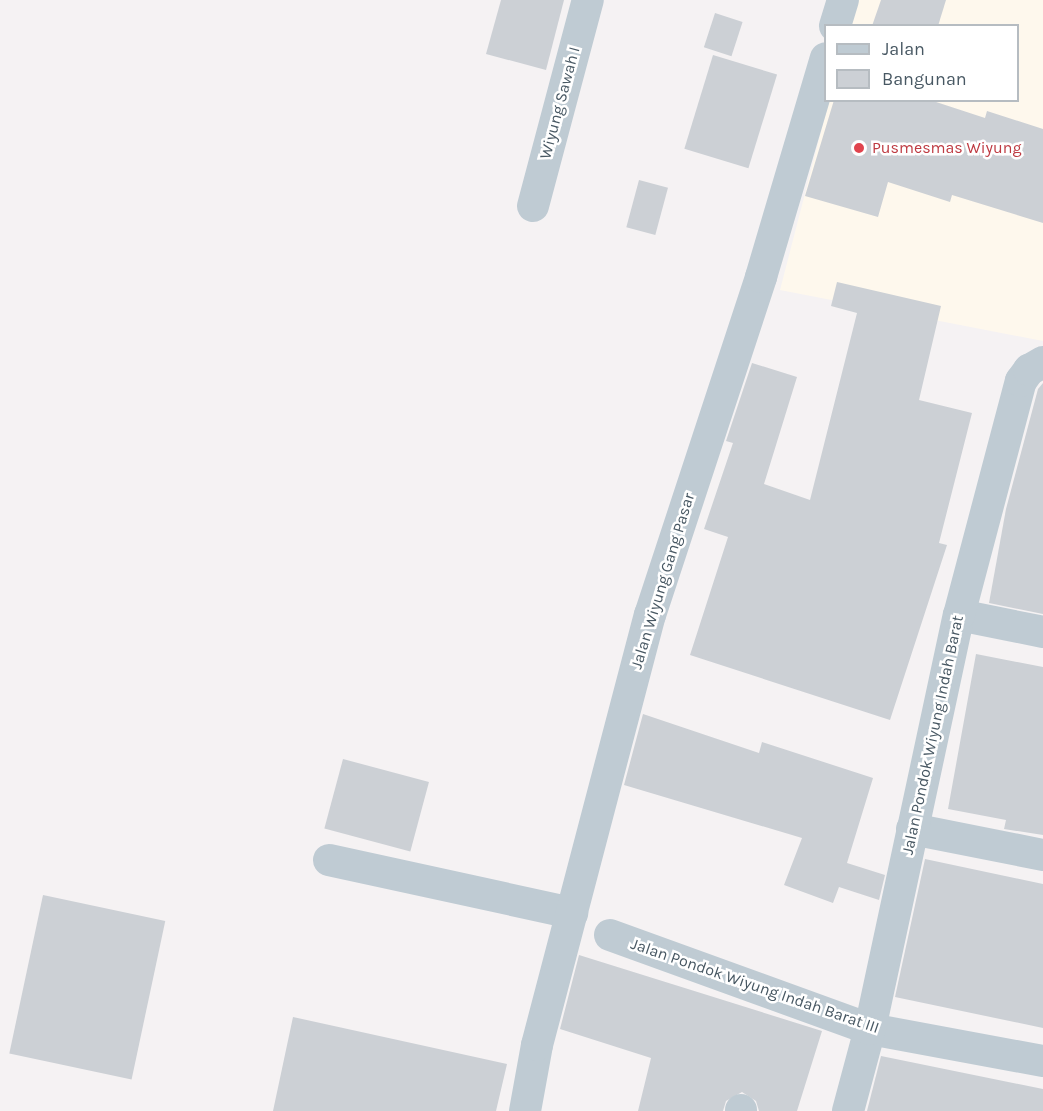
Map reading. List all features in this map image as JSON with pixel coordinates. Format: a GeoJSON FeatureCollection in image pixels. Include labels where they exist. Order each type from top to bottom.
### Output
{"type":"FeatureCollection","features":[{"type":"Feature","properties":{"kind":"street","name":"Wiyung Sawah I"},"geometry":{"type":"LineString","coordinates":[[533,206],[588,0]]}},
{"type":"Feature","properties":{"kind":"street"},"geometry":{"type":"LineString","coordinates":[[836,24],[843,0]]}},
{"type":"Feature","properties":{"kind":"street","name":"Jalan Wiyung Gang Pasar"},"geometry":{"type":"LineString","coordinates":[[525,1111],[537,1045],[650,615],[761,277],[824,61]]}},
{"type":"Feature","properties":{"kind":"street","name":"Jalan Pondok Wiyung Indah Barat"},"geometry":{"type":"LineString","coordinates":[[848,1111],[870,1029],[959,615],[1021,381],[1039,364]]}},
{"type":"Feature","properties":{"kind":"street"},"geometry":{"type":"LineString","coordinates":[[959,615],[1043,632]]}},
{"type":"Feature","properties":{"kind":"street"},"geometry":{"type":"LineString","coordinates":[[912,829],[1043,855]]}},
{"type":"Feature","properties":{"kind":"street"},"geometry":{"type":"LineString","coordinates":[[329,860],[572,913]]}},
{"type":"Feature","properties":{"kind":"street","name":"Jalan Pondok Wiyung Indah Barat III"},"geometry":{"type":"LineString","coordinates":[[610,935],[870,1029],[1043,1061]]}},
{"type":"Feature","properties":{"kind":"shaded area"},"geometry":{"type":"Polygon","coordinates":[[[856,0],[1043,0],[1043,341],[780,290],[829,102],[1019,102],[1019,24],[849,24],[856,0]]]}},
{"type":"Feature","properties":{"kind":"building"},"geometry":{"type":"Polygon","coordinates":[[[501,0],[564,0],[546,70],[486,54],[501,0]]]}},
{"type":"Feature","properties":{"kind":"building"},"geometry":{"type":"Polygon","coordinates":[[[881,0],[946,0],[939,24],[873,24],[881,0]]]}},
{"type":"Feature","properties":{"kind":"building"},"geometry":{"type":"Polygon","coordinates":[[[715,13],[743,22],[731,56],[704,47],[715,13]]]}},
{"type":"Feature","properties":{"kind":"building"},"geometry":{"type":"Polygon","coordinates":[[[713,55],[777,75],[748,168],[684,149],[713,55]]]}},
{"type":"Feature","properties":{"kind":"building"},"geometry":{"type":"Polygon","coordinates":[[[833,102],[936,102],[985,118],[987,111],[1043,129],[1043,223],[952,195],[950,202],[888,182],[878,217],[805,196],[833,102]]]}},
{"type":"Feature","properties":{"kind":"building"},"geometry":{"type":"Polygon","coordinates":[[[639,180],[668,188],[655,235],[626,227],[639,180]]]}},
{"type":"Feature","properties":{"kind":"building"},"geometry":{"type":"Polygon","coordinates":[[[837,282],[941,306],[919,400],[972,413],[939,543],[947,545],[890,720],[690,655],[728,537],[704,529],[733,443],[726,441],[752,363],[797,377],[764,484],[810,500],[857,313],[831,306],[837,282]]]}},
{"type":"Feature","properties":{"kind":"building"},"geometry":{"type":"Polygon","coordinates":[[[1043,383],[1043,614],[989,603],[1006,509],[1038,389],[1043,383]]]}},
{"type":"Feature","properties":{"kind":"building"},"geometry":{"type":"Polygon","coordinates":[[[976,654],[1043,667],[1043,835],[1004,829],[1006,820],[948,809],[976,654]]]}},
{"type":"Feature","properties":{"kind":"building"},"geometry":{"type":"Polygon","coordinates":[[[643,714],[759,753],[762,742],[873,778],[847,863],[885,875],[879,900],[839,887],[833,903],[784,885],[802,838],[624,785],[643,714]]]}},
{"type":"Feature","properties":{"kind":"building"},"geometry":{"type":"Polygon","coordinates":[[[343,759],[429,782],[410,852],[324,829],[343,759]]]}},
{"type":"Feature","properties":{"kind":"building"},"geometry":{"type":"Polygon","coordinates":[[[925,859],[1043,884],[1043,1028],[895,997],[925,859]]]}},
{"type":"Feature","properties":{"kind":"building"},"geometry":{"type":"Polygon","coordinates":[[[43,895],[165,921],[132,1079],[9,1053],[43,895]]]}},
{"type":"Feature","properties":{"kind":"building"},"geometry":{"type":"Polygon","coordinates":[[[579,955],[822,1031],[797,1111],[759,1111],[756,1101],[742,1092],[726,1101],[723,1111],[638,1111],[651,1058],[560,1029],[579,955]]]}},
{"type":"Feature","properties":{"kind":"building"},"geometry":{"type":"Polygon","coordinates":[[[293,1017],[507,1064],[496,1111],[273,1111],[293,1017]]]}},
{"type":"Feature","properties":{"kind":"building"},"geometry":{"type":"Polygon","coordinates":[[[881,1056],[1043,1089],[1043,1111],[867,1111],[881,1056]]]}},
{"type":"Feature","properties":{"kind":"place","name":"Pusmesmas Wiyung"},"geometry":{"type":"Point","coordinates":[859,148]}}]}
